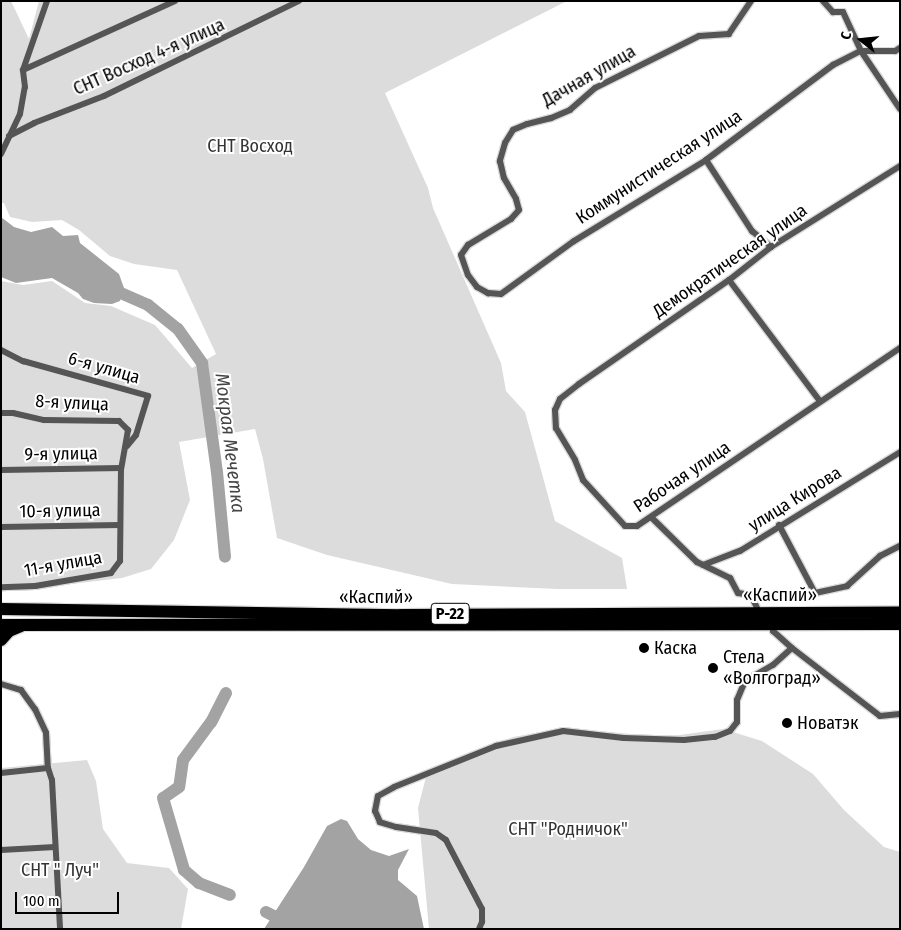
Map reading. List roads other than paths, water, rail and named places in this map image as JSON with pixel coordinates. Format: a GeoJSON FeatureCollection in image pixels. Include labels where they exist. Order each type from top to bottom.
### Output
{"type":"FeatureCollection","features":[{"type":"Feature","properties":{"kind":"highway","name":"«Каспий»"},"geometry":{"type":"LineString","coordinates":[[1,609],[401,615],[766,624],[900,612]]}},
{"type":"Feature","properties":{"kind":"highway","name":"«Каспий»"},"geometry":{"type":"LineString","coordinates":[[1,625],[900,624]]}},
{"type":"Feature","properties":{"kind":"highway"},"geometry":{"type":"LineString","coordinates":[[1,640],[9,631],[22,625]]}},
{"type":"Feature","properties":{"kind":"street"},"geometry":{"type":"LineString","coordinates":[[1,154],[22,105],[25,87],[22,70],[47,1]]}},
{"type":"Feature","properties":{"kind":"street"},"geometry":{"type":"LineString","coordinates":[[22,70],[175,1]]}},
{"type":"Feature","properties":{"kind":"street","name":"СНТ Восход 4-я улица"},"geometry":{"type":"LineString","coordinates":[[9,136],[34,123],[112,92],[299,1]]}},
{"type":"Feature","properties":{"kind":"street","name":"Дачная улица"},"geometry":{"type":"LineString","coordinates":[[468,274],[462,255],[468,245],[511,219],[519,210],[516,199],[504,178],[500,161],[505,142],[513,130],[570,110],[594,88],[699,36],[729,34],[751,1]]}},
{"type":"Feature","properties":{"kind":"street"},"geometry":{"type":"LineString","coordinates":[[823,1],[833,12],[843,12],[860,51],[900,109]]}},
{"type":"Feature","properties":{"kind":"street","name":"Коммунистическая улица"},"geometry":{"type":"LineString","coordinates":[[468,274],[477,287],[488,293],[501,294],[574,241],[706,160],[833,65],[860,51],[895,51],[900,48]]}},
{"type":"Feature","properties":{"kind":"street"},"geometry":{"type":"LineString","coordinates":[[706,160],[752,231],[771,247]]}},
{"type":"Feature","properties":{"kind":"street","name":"Демократическая улица"},"geometry":{"type":"LineString","coordinates":[[579,384],[728,280],[771,247],[900,166]]}},
{"type":"Feature","properties":{"kind":"street"},"geometry":{"type":"LineString","coordinates":[[728,280],[820,401]]}},
{"type":"Feature","properties":{"kind":"street","name":"Рабочая улица"},"geometry":{"type":"LineString","coordinates":[[579,384],[560,399],[555,410],[556,428],[575,460],[583,480],[625,526],[637,526],[652,518],[820,401],[900,348]]}},
{"type":"Feature","properties":{"kind":"street","name":"6-я улица"},"geometry":{"type":"LineString","coordinates":[[1,350],[24,361],[148,396],[136,436],[127,446]]}},
{"type":"Feature","properties":{"kind":"street","name":"8-я улица"},"geometry":{"type":"LineString","coordinates":[[1,413],[13,413],[44,420],[119,420],[128,430],[127,446],[121,468]]}},
{"type":"Feature","properties":{"kind":"street","name":"улица Кирова"},"geometry":{"type":"LineString","coordinates":[[703,565],[740,551],[779,525],[900,452]]}},
{"type":"Feature","properties":{"kind":"street","name":"9-я улица"},"geometry":{"type":"LineString","coordinates":[[1,470],[121,468]]}},
{"type":"Feature","properties":{"kind":"street","name":"11-я улица"},"geometry":{"type":"LineString","coordinates":[[1,587],[35,586],[111,573],[120,561],[121,468]]}},
{"type":"Feature","properties":{"kind":"street"},"geometry":{"type":"LineString","coordinates":[[652,518],[697,562],[730,578],[738,593],[751,595],[766,624],[792,648],[880,716],[900,714]]}},
{"type":"Feature","properties":{"kind":"street","name":"10-я улица"},"geometry":{"type":"LineString","coordinates":[[1,527],[120,525]]}},
{"type":"Feature","properties":{"kind":"street"},"geometry":{"type":"LineString","coordinates":[[779,525],[815,593],[847,586],[880,556],[900,546]]}},
{"type":"Feature","properties":{"kind":"street"},"geometry":{"type":"LineString","coordinates":[[479,929],[482,922],[482,909],[446,840],[436,833],[396,828],[380,822],[375,811],[378,796],[394,787],[496,746],[563,731],[632,738],[684,740],[715,737],[730,731],[736,722],[737,700],[745,681],[773,665],[792,648]]}},
{"type":"Feature","properties":{"kind":"street"},"geometry":{"type":"LineString","coordinates":[[1,684],[21,690],[36,709],[46,732],[48,768],[52,780],[60,929]]}},
{"type":"Feature","properties":{"kind":"street"},"geometry":{"type":"LineString","coordinates":[[1,772],[48,768]]}},
{"type":"Feature","properties":{"kind":"street"},"geometry":{"type":"LineString","coordinates":[[1,850],[55,847]]}},
{"type":"Feature","properties":{"kind":"waterway","name":"Мокрая Мечетка"},"geometry":{"type":"LineString","coordinates":[[107,287],[148,305],[178,329],[202,363],[217,472],[225,557]]}},
{"type":"Feature","properties":{"kind":"waterway","name":"Мокрая Мечетка"},"geometry":{"type":"LineString","coordinates":[[226,693],[211,722],[183,760],[179,787],[163,798],[184,870],[199,883],[230,895]]}},
{"type":"Feature","properties":{"kind":"waterway","name":"Мокрая Мечетка"},"geometry":{"type":"LineString","coordinates":[[266,912],[288,923]]}},
{"type":"Feature","properties":{"kind":"place","name":"Каска"},"geometry":{"type":"Point","coordinates":[644,648]}},
{"type":"Feature","properties":{"kind":"place","name":"Стела «Волгоград»"},"geometry":{"type":"Point","coordinates":[713,668]}},
{"type":"Feature","properties":{"kind":"place","name":"Новатэк"},"geometry":{"type":"Point","coordinates":[787,723]}},
{"type":"Feature","properties":{"kind":"park label","name":"СНТ Восход"},"geometry":{"type":"Point","coordinates":[250,146]}},
{"type":"Feature","properties":{"kind":"park label","name":"СНТ \"Родничок\""},"geometry":{"type":"Point","coordinates":[568,829]}},
{"type":"Feature","properties":{"kind":"park label","name":"СНТ \" Луч\""},"geometry":{"type":"Point","coordinates":[60,870]}}]}
